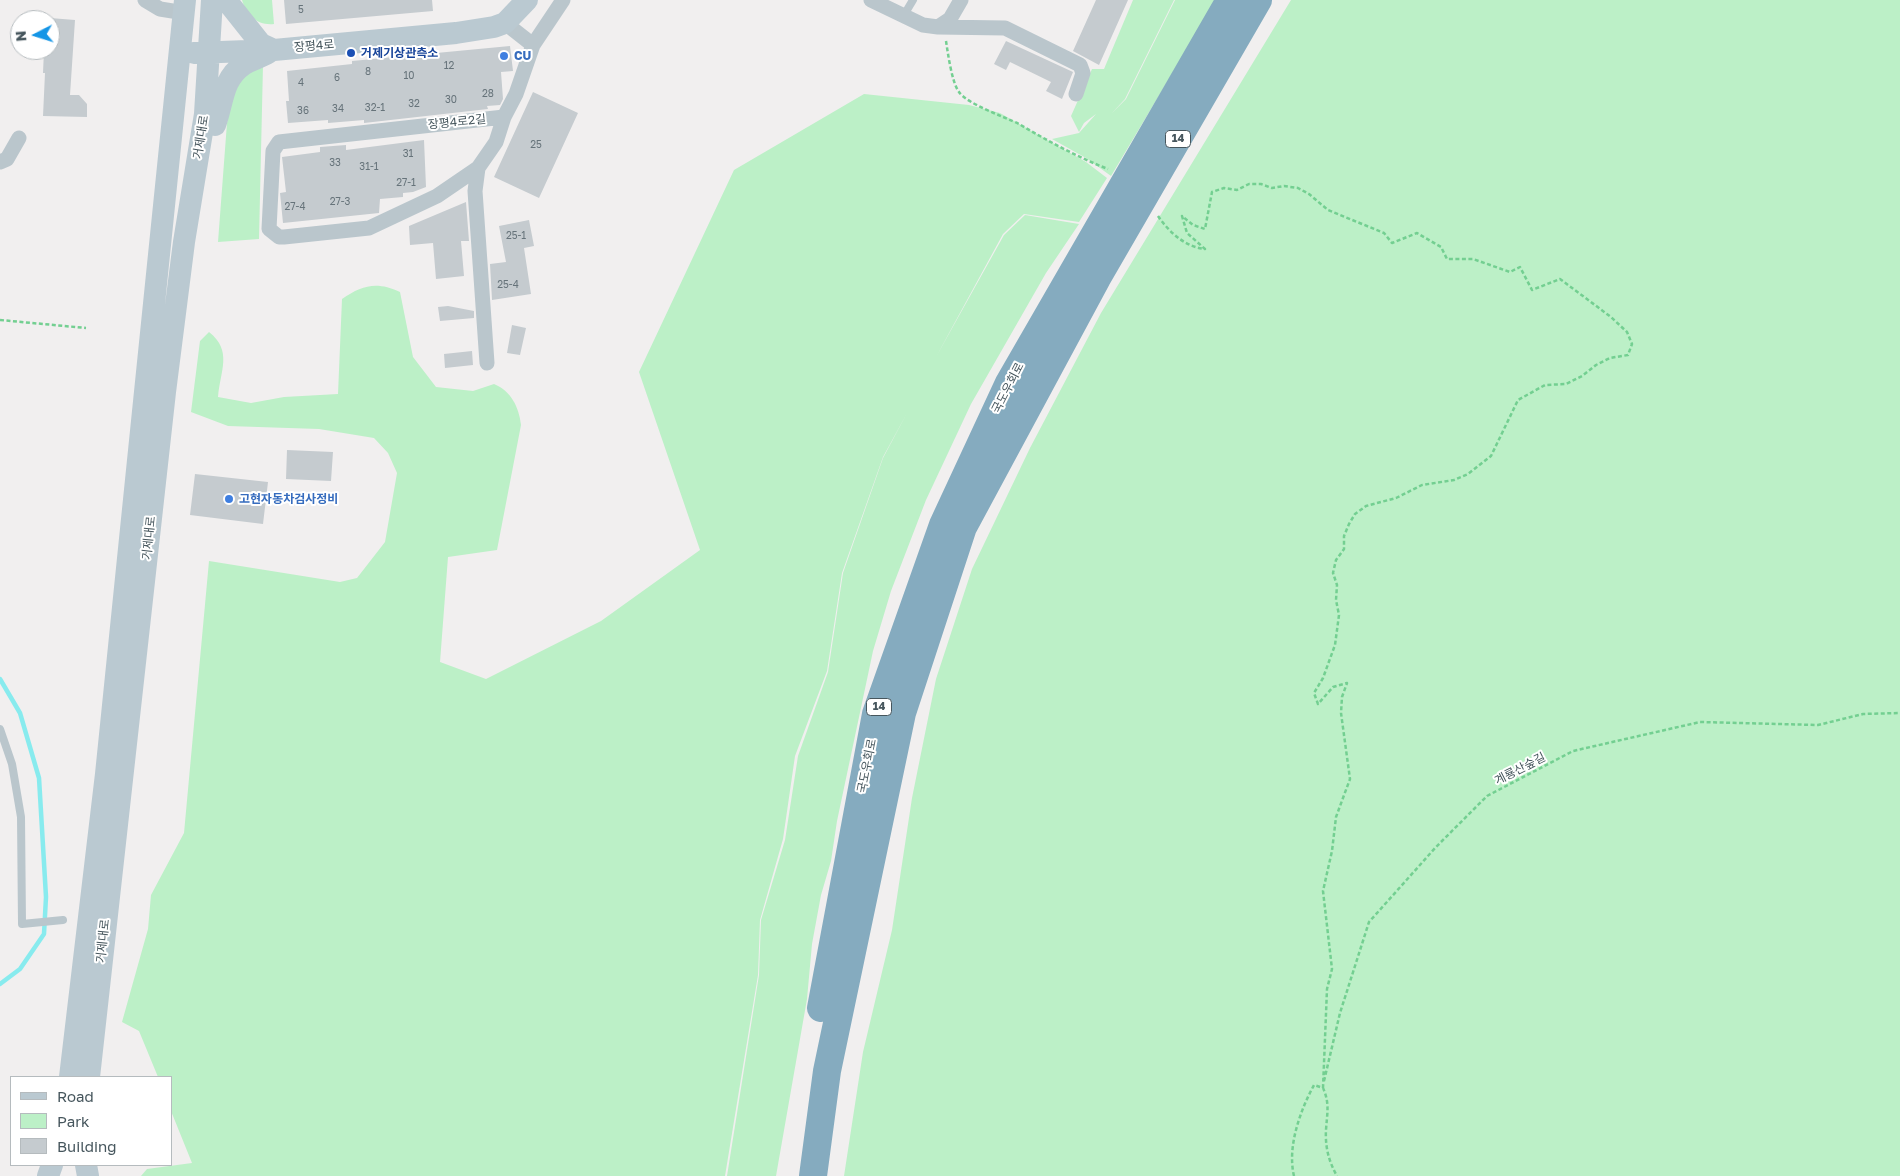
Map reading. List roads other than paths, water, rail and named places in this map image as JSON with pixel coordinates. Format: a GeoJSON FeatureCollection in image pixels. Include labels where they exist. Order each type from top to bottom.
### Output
{"type":"FeatureCollection","features":[{"type":"Feature","properties":{"kind":"highway","name":"14"},"geometry":{"type":"LineString","coordinates":[[1085,276],[1137,184],[1230,0]]}},
{"type":"Feature","properties":{"kind":"highway","name":"14"},"geometry":{"type":"LineString","coordinates":[[1137,184],[1258,0]]}},
{"type":"Feature","properties":{"kind":"highway","name":"국도우회로"},"geometry":{"type":"LineString","coordinates":[[794,1176],[814,1047],[876,714],[943,525],[1009,383],[1085,276]]}},
{"type":"Feature","properties":{"kind":"highway","name":"국도우회로"},"geometry":{"type":"LineString","coordinates":[[813,1176],[827,1071],[902,712],[963,527],[1085,276]]}},
{"type":"Feature","properties":{"kind":"main road","name":"거제대로"},"geometry":{"type":"LineString","coordinates":[[89,1076],[165,392],[184,242],[205,114],[212,0]]}},
{"type":"Feature","properties":{"kind":"main road"},"geometry":{"type":"LineString","coordinates":[[226,0],[261,44],[274,50]]}},
{"type":"Feature","properties":{"kind":"main road"},"geometry":{"type":"LineString","coordinates":[[504,23],[527,0]]}},
{"type":"Feature","properties":{"kind":"main road","name":"거제대로"},"geometry":{"type":"LineString","coordinates":[[70,1076],[106,774],[185,6]]}},
{"type":"Feature","properties":{"kind":"main road","name":"장평4로"},"geometry":{"type":"LineString","coordinates":[[181,52],[209,53],[274,50],[456,33],[494,27],[504,23]]}},
{"type":"Feature","properties":{"kind":"main road"},"geometry":{"type":"LineString","coordinates":[[199,154],[206,146],[216,122],[224,90],[232,76],[243,65],[274,50]]}},
{"type":"Feature","properties":{"kind":"street"},"geometry":{"type":"LineString","coordinates":[[145,0],[160,9],[185,6]]}},
{"type":"Feature","properties":{"kind":"street","name":"장평4로2길"},"geometry":{"type":"LineString","coordinates":[[478,168],[437,196],[369,228],[279,237],[269,229],[272,151],[279,142],[504,117],[516,94],[533,45],[563,0]]}},
{"type":"Feature","properties":{"kind":"street"},"geometry":{"type":"LineString","coordinates":[[871,0],[923,25],[1005,28],[1080,65],[1083,73],[1076,94]]}},
{"type":"Feature","properties":{"kind":"street"},"geometry":{"type":"LineString","coordinates":[[938,27],[950,19],[961,0]]}},
{"type":"Feature","properties":{"kind":"street"},"geometry":{"type":"LineString","coordinates":[[504,23],[533,45]]}},
{"type":"Feature","properties":{"kind":"street"},"geometry":{"type":"LineString","coordinates":[[487,363],[475,192],[478,168],[496,142],[504,117]]}},
{"type":"Feature","properties":{"kind":"street"},"geometry":{"type":"LineString","coordinates":[[0,162],[7,158],[19,138]]}},
{"type":"Feature","properties":{"kind":"lane"},"geometry":{"type":"LineString","coordinates":[[904,15],[913,0]]}},
{"type":"Feature","properties":{"kind":"lane"},"geometry":{"type":"LineString","coordinates":[[0,728],[12,764],[21,817],[22,924],[63,920]]}},
{"type":"Feature","properties":{"kind":"waterway"},"geometry":{"type":"LineString","coordinates":[[0,679],[20,713],[39,778],[46,897],[44,934],[20,969],[0,984]]}},
{"type":"Feature","properties":{"kind":"place","name":"거제기상관측소"},"geometry":{"type":"Point","coordinates":[351,53]}},
{"type":"Feature","properties":{"kind":"place","name":"CU"},"geometry":{"type":"Point","coordinates":[504,56]}},
{"type":"Feature","properties":{"kind":"place","name":"고현자동차검사정비"},"geometry":{"type":"Point","coordinates":[229,499]}}]}
